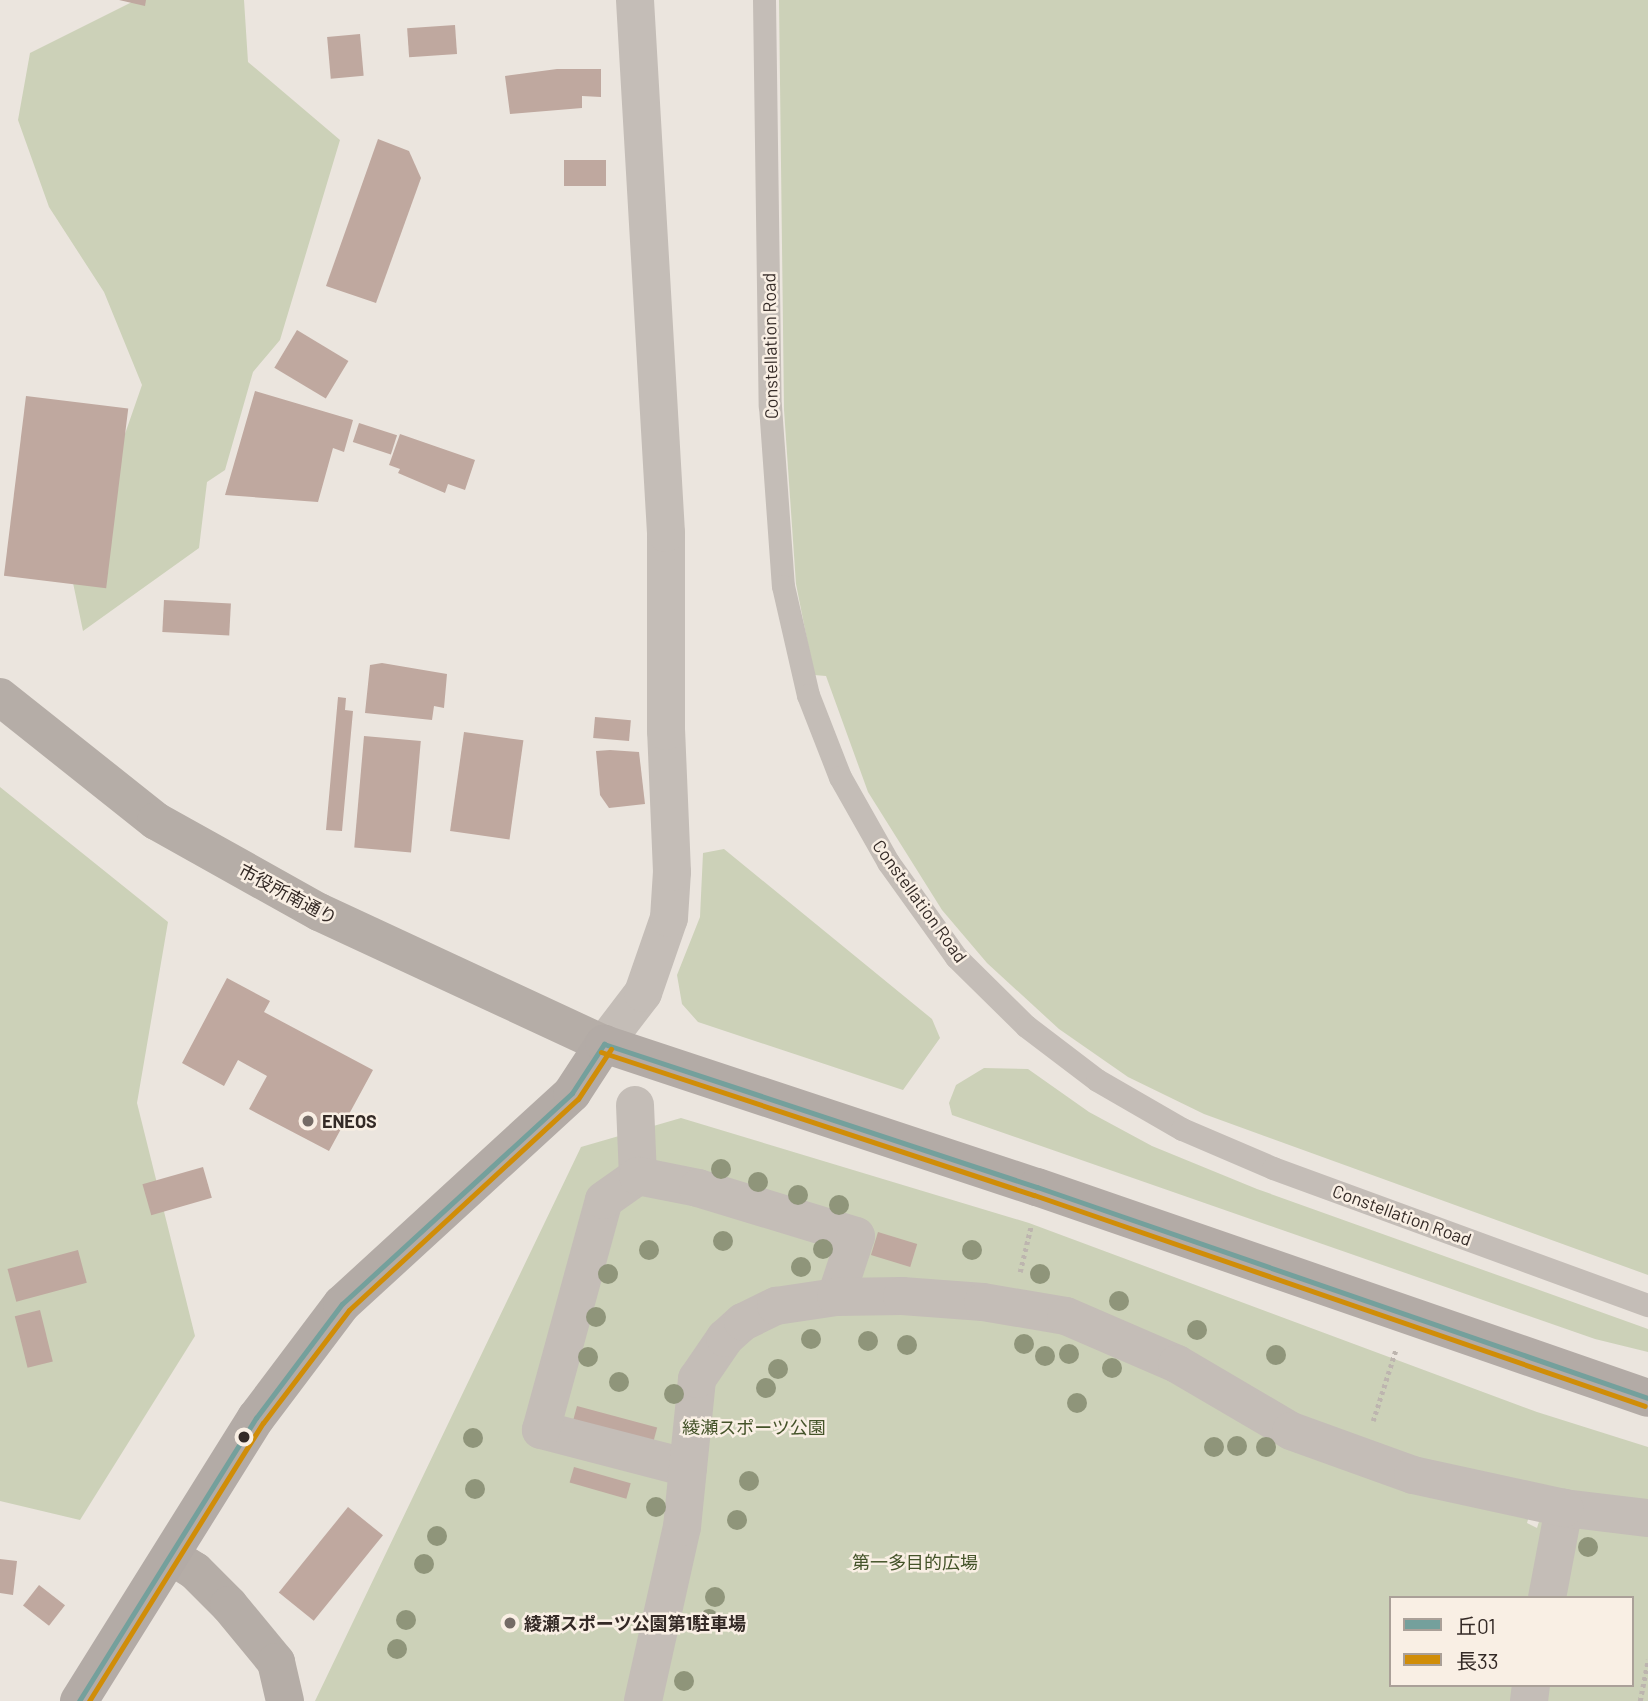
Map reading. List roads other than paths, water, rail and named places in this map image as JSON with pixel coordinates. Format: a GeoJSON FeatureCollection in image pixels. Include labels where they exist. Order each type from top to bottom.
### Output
{"type":"FeatureCollection","features":[{"type":"Feature","properties":{"kind":"main road"},"geometry":{"type":"LineString","coordinates":[[79,1701],[256,1418],[342,1304],[572,1093],[604,1044],[1050,1191],[1648,1398]]}},
{"type":"Feature","properties":{"kind":"street"},"geometry":{"type":"LineString","coordinates":[[604,1044],[643,993],[669,918],[672,872],[666,731],[666,533],[635,0]]}},
{"type":"Feature","properties":{"kind":"street","name":"市役所南通り"},"geometry":{"type":"LineString","coordinates":[[0,697],[156,821],[319,912],[604,1044]]}},
{"type":"Feature","properties":{"kind":"street"},"geometry":{"type":"LineString","coordinates":[[635,1105],[638,1176]]}},
{"type":"Feature","properties":{"kind":"street"},"geometry":{"type":"LineString","coordinates":[[688,1468],[541,1430],[604,1200],[638,1176],[698,1188],[856,1236],[836,1297]]}},
{"type":"Feature","properties":{"kind":"street"},"geometry":{"type":"LineString","coordinates":[[643,1701],[682,1527],[697,1379],[724,1338],[743,1322],[776,1306],[836,1297],[902,1296],[1012,1307],[1066,1317],[1177,1364],[1291,1431],[1360,1458],[1467,1490],[1564,1508],[1648,1518]]}},
{"type":"Feature","properties":{"kind":"street"},"geometry":{"type":"LineString","coordinates":[[1547,1596],[1564,1508]]}},
{"type":"Feature","properties":{"kind":"street"},"geometry":{"type":"LineString","coordinates":[[172,1556],[195,1571],[229,1605],[276,1662],[285,1701]]}},
{"type":"Feature","properties":{"kind":"lane","name":"Constellation Road"},"geometry":{"type":"LineString","coordinates":[[764,0],[770,406],[783,586],[808,695],[840,777],[888,862],[957,957],[1026,1026],[1097,1080],[1182,1129],[1273,1168],[1648,1304]]}},
{"type":"Feature","properties":{"kind":"place","name":"ENEOS"},"geometry":{"type":"Point","coordinates":[308,1121]}},
{"type":"Feature","properties":{"kind":"place","name":"綾瀬スポーツ公園第1駐車場"},"geometry":{"type":"Point","coordinates":[510,1623]}},
{"type":"Feature","properties":{"kind":"park label","name":"綾瀬スポーツ公園"},"geometry":{"type":"Point","coordinates":[754,1427]}},
{"type":"Feature","properties":{"kind":"park label","name":"第一多目的広場"},"geometry":{"type":"Point","coordinates":[915,1562]}}]}
